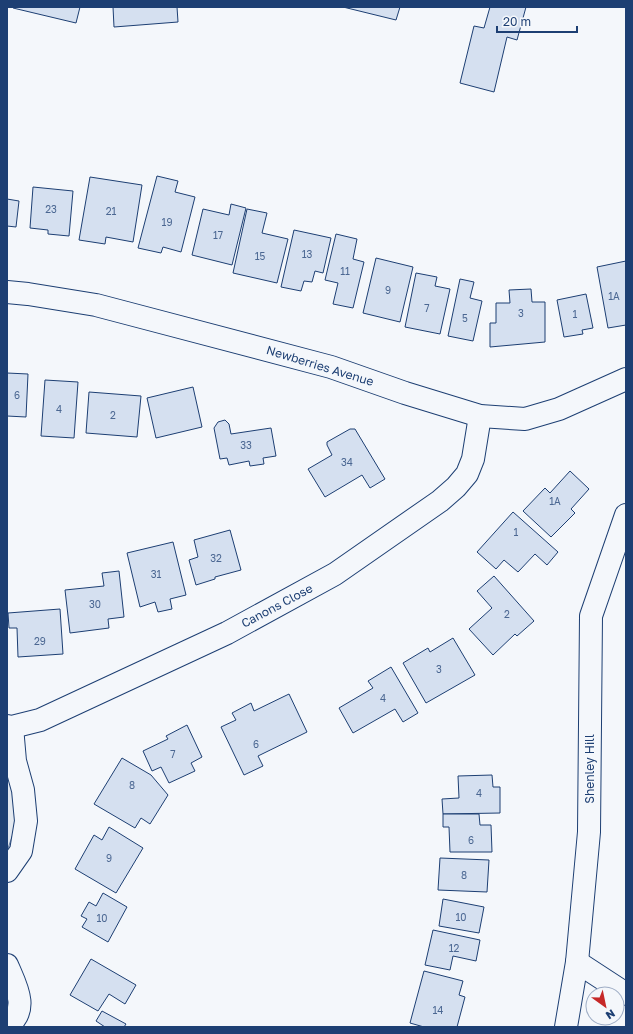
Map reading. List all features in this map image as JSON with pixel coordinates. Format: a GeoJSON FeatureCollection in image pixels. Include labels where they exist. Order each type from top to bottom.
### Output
{"type":"FeatureCollection","features":[{"type":"Feature","properties":{"kind":"street","name":"Newberries Avenue"},"geometry":{"type":"LineString","coordinates":[[7,292],[96,304],[331,367],[405,393],[480,416],[525,419],[559,410],[626,379]]}},
{"type":"Feature","properties":{"kind":"street","name":"Canons Close"},"geometry":{"type":"LineString","coordinates":[[7,871],[21,851],[26,821],[23,790],[15,760],[9,726],[40,720],[220,636],[336,574],[440,501],[456,487],[467,474],[473,459],[480,416]]}},
{"type":"Feature","properties":{"kind":"street","name":"Shenley Hill"},"geometry":{"type":"LineString","coordinates":[[566,1027],[577,962],[589,832],[591,616],[626,515]]}},
{"type":"Feature","properties":{"kind":"street"},"geometry":{"type":"LineString","coordinates":[[577,962],[626,994]]}},
{"type":"Feature","properties":{"kind":"street"},"geometry":{"type":"LineString","coordinates":[[7,965],[18,990],[20,1009],[14,1021],[7,1026]]}},
{"type":"Feature","properties":{"kind":"shaded area"},"geometry":{"type":"Polygon","coordinates":[[[7,770],[11,776],[17,816],[7,851],[7,770]]]}},
{"type":"Feature","properties":{"kind":"building"},"geometry":{"type":"Polygon","coordinates":[[[13,7],[80,7],[76,23],[13,7]]]}},
{"type":"Feature","properties":{"kind":"building"},"geometry":{"type":"Polygon","coordinates":[[[113,7],[177,7],[178,22],[114,27],[113,7]]]}},
{"type":"Feature","properties":{"kind":"building"},"geometry":{"type":"Polygon","coordinates":[[[343,7],[400,7],[396,20],[343,7]]]}},
{"type":"Feature","properties":{"kind":"building"},"geometry":{"type":"Polygon","coordinates":[[[490,7],[526,7],[517,40],[507,37],[494,92],[460,83],[474,26],[484,28],[490,7]]]}},
{"type":"Feature","properties":{"kind":"building"},"geometry":{"type":"Polygon","coordinates":[[[157,176],[178,181],[175,192],[195,197],[181,252],[163,247],[161,253],[138,248],[157,176]]]}},
{"type":"Feature","properties":{"kind":"building"},"geometry":{"type":"Polygon","coordinates":[[[90,177],[142,185],[133,242],[106,237],[105,244],[79,240],[90,177]]]}},
{"type":"Feature","properties":{"kind":"building"},"geometry":{"type":"Polygon","coordinates":[[[33,187],[73,191],[69,236],[48,234],[48,230],[30,228],[33,187]]]}},
{"type":"Feature","properties":{"kind":"building"},"geometry":{"type":"Polygon","coordinates":[[[7,199],[19,201],[16,227],[7,226],[7,199]]]}},
{"type":"Feature","properties":{"kind":"building"},"geometry":{"type":"Polygon","coordinates":[[[231,204],[246,208],[232,265],[192,255],[203,209],[229,215],[231,204]]]}},
{"type":"Feature","properties":{"kind":"building"},"geometry":{"type":"Polygon","coordinates":[[[247,209],[267,213],[262,233],[288,239],[277,283],[233,273],[247,209]]]}},
{"type":"Feature","properties":{"kind":"building"},"geometry":{"type":"Polygon","coordinates":[[[294,230],[331,238],[323,273],[315,271],[312,282],[304,281],[301,291],[281,287],[294,230]]]}},
{"type":"Feature","properties":{"kind":"building"},"geometry":{"type":"Polygon","coordinates":[[[336,234],[357,239],[353,259],[364,262],[353,308],[333,304],[338,283],[325,280],[336,234]]]}},
{"type":"Feature","properties":{"kind":"building"},"geometry":{"type":"Polygon","coordinates":[[[376,258],[413,267],[400,322],[363,313],[376,258]]]}},
{"type":"Feature","properties":{"kind":"building"},"geometry":{"type":"Polygon","coordinates":[[[626,261],[626,325],[608,328],[597,267],[626,261]]]}},
{"type":"Feature","properties":{"kind":"building"},"geometry":{"type":"Polygon","coordinates":[[[416,273],[437,277],[435,286],[450,289],[440,334],[405,327],[416,273]]]}},
{"type":"Feature","properties":{"kind":"building"},"geometry":{"type":"Polygon","coordinates":[[[460,279],[474,282],[470,298],[482,301],[473,341],[448,336],[460,279]]]}},
{"type":"Feature","properties":{"kind":"building"},"geometry":{"type":"Polygon","coordinates":[[[531,289],[532,302],[545,302],[545,342],[490,347],[490,323],[496,323],[496,303],[510,303],[509,290],[531,289]]]}},
{"type":"Feature","properties":{"kind":"building"},"geometry":{"type":"Polygon","coordinates":[[[586,294],[593,328],[582,330],[583,334],[564,337],[557,300],[586,294]]]}},
{"type":"Feature","properties":{"kind":"building"},"geometry":{"type":"Polygon","coordinates":[[[7,373],[28,374],[26,417],[7,416],[7,373]]]}},
{"type":"Feature","properties":{"kind":"building"},"geometry":{"type":"Polygon","coordinates":[[[45,380],[78,382],[74,438],[41,436],[45,380]]]}},
{"type":"Feature","properties":{"kind":"building"},"geometry":{"type":"Polygon","coordinates":[[[193,387],[202,427],[156,438],[147,398],[193,387]]]}},
{"type":"Feature","properties":{"kind":"building"},"geometry":{"type":"Polygon","coordinates":[[[89,392],[141,396],[137,437],[86,433],[89,392]]]}},
{"type":"Feature","properties":{"kind":"building"},"geometry":{"type":"Polygon","coordinates":[[[225,420],[229,424],[231,434],[271,428],[276,456],[263,458],[264,464],[250,466],[249,461],[229,465],[227,458],[220,459],[214,428],[218,422],[225,420]]]}},
{"type":"Feature","properties":{"kind":"building"},"geometry":{"type":"Polygon","coordinates":[[[350,429],[355,429],[385,479],[370,488],[362,475],[325,497],[308,469],[332,455],[327,442],[350,429]]]}},
{"type":"Feature","properties":{"kind":"building"},"geometry":{"type":"Polygon","coordinates":[[[570,471],[589,489],[571,509],[575,513],[551,537],[523,511],[545,488],[550,493],[570,471]]]}},
{"type":"Feature","properties":{"kind":"building"},"geometry":{"type":"Polygon","coordinates":[[[513,512],[558,552],[547,565],[535,554],[518,572],[504,560],[496,569],[477,552],[513,512]]]}},
{"type":"Feature","properties":{"kind":"building"},"geometry":{"type":"Polygon","coordinates":[[[230,530],[241,570],[215,577],[215,579],[196,585],[189,560],[198,557],[194,540],[230,530]]]}},
{"type":"Feature","properties":{"kind":"building"},"geometry":{"type":"Polygon","coordinates":[[[173,542],[186,595],[170,599],[172,609],[158,612],[155,602],[140,607],[127,553],[173,542]]]}},
{"type":"Feature","properties":{"kind":"building"},"geometry":{"type":"Polygon","coordinates":[[[119,571],[124,617],[108,619],[109,628],[70,633],[65,590],[104,586],[102,573],[119,571]]]}},
{"type":"Feature","properties":{"kind":"building"},"geometry":{"type":"Polygon","coordinates":[[[494,576],[534,621],[517,636],[515,634],[493,655],[469,629],[492,608],[477,591],[494,576]]]}},
{"type":"Feature","properties":{"kind":"building"},"geometry":{"type":"Polygon","coordinates":[[[60,609],[63,654],[18,657],[17,628],[9,628],[8,613],[60,609]]]}},
{"type":"Feature","properties":{"kind":"building"},"geometry":{"type":"Polygon","coordinates":[[[453,638],[475,675],[426,703],[403,663],[428,648],[430,652],[453,638]]]}},
{"type":"Feature","properties":{"kind":"building"},"geometry":{"type":"Polygon","coordinates":[[[391,667],[418,713],[403,722],[395,709],[353,733],[339,708],[373,688],[368,681],[391,667]]]}},
{"type":"Feature","properties":{"kind":"building"},"geometry":{"type":"Polygon","coordinates":[[[289,694],[307,732],[258,756],[263,766],[244,775],[221,727],[236,720],[232,713],[251,703],[254,711],[289,694]]]}},
{"type":"Feature","properties":{"kind":"building"},"geometry":{"type":"Polygon","coordinates":[[[187,725],[202,757],[191,763],[195,771],[169,783],[161,767],[152,771],[143,751],[168,739],[166,736],[187,725]]]}},
{"type":"Feature","properties":{"kind":"building"},"geometry":{"type":"Polygon","coordinates":[[[122,758],[151,775],[168,795],[150,824],[141,818],[135,828],[94,804],[122,758]]]}},
{"type":"Feature","properties":{"kind":"building"},"geometry":{"type":"Polygon","coordinates":[[[492,775],[493,787],[500,787],[500,813],[443,814],[442,799],[459,798],[458,776],[492,775]]]}},
{"type":"Feature","properties":{"kind":"building"},"geometry":{"type":"Polygon","coordinates":[[[443,814],[479,814],[480,825],[491,825],[492,852],[450,852],[449,827],[443,827],[443,814]]]}},
{"type":"Feature","properties":{"kind":"building"},"geometry":{"type":"Polygon","coordinates":[[[109,827],[143,848],[116,893],[75,869],[94,835],[102,840],[109,827]]]}},
{"type":"Feature","properties":{"kind":"building"},"geometry":{"type":"Polygon","coordinates":[[[440,858],[489,860],[487,892],[438,890],[440,858]]]}},
{"type":"Feature","properties":{"kind":"building"},"geometry":{"type":"Polygon","coordinates":[[[103,893],[127,907],[108,942],[82,927],[87,919],[81,916],[89,902],[96,906],[103,893]]]}},
{"type":"Feature","properties":{"kind":"building"},"geometry":{"type":"Polygon","coordinates":[[[443,899],[484,907],[479,933],[439,926],[443,899]]]}},
{"type":"Feature","properties":{"kind":"building"},"geometry":{"type":"Polygon","coordinates":[[[433,930],[480,940],[476,961],[453,956],[450,970],[425,965],[433,930]]]}},
{"type":"Feature","properties":{"kind":"building"},"geometry":{"type":"Polygon","coordinates":[[[91,959],[136,985],[125,1004],[109,994],[98,1011],[70,995],[91,959]]]}},
{"type":"Feature","properties":{"kind":"building"},"geometry":{"type":"Polygon","coordinates":[[[424,971],[463,981],[459,995],[465,997],[457,1027],[424,1027],[410,1023],[424,971]]]}},
{"type":"Feature","properties":{"kind":"building"},"geometry":{"type":"Polygon","coordinates":[[[102,1011],[126,1024],[124,1027],[105,1027],[96,1021],[102,1011]]]}}]}
